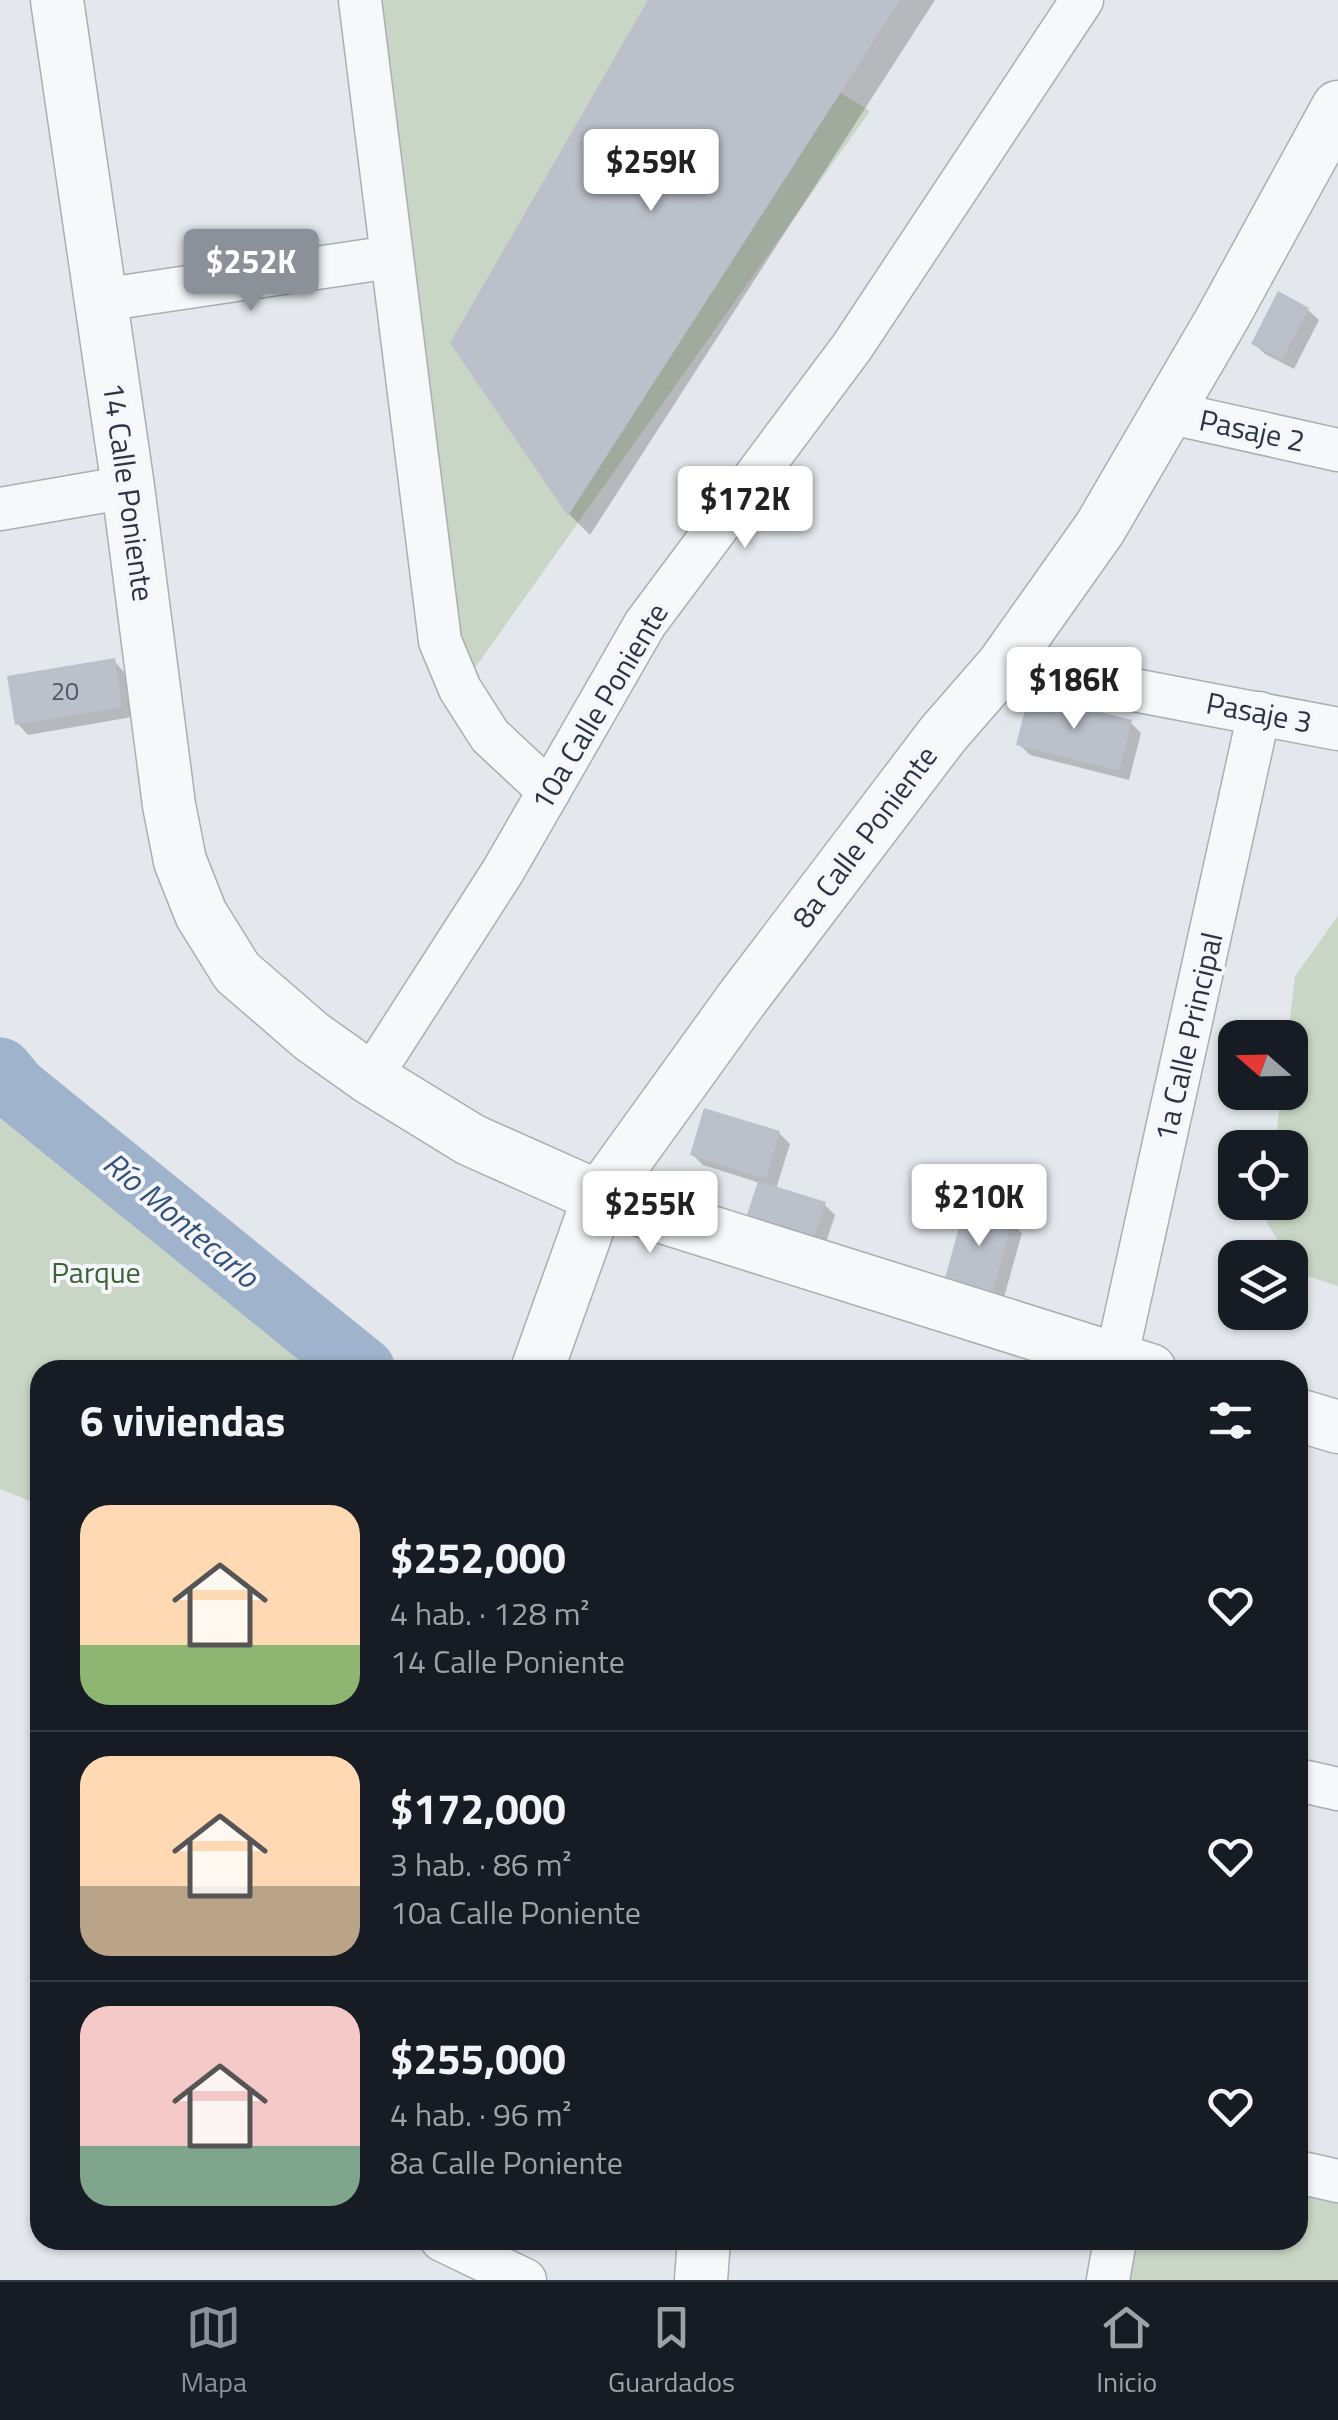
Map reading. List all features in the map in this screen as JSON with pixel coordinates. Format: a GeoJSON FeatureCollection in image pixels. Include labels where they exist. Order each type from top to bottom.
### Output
{"type":"FeatureCollection","features":[{"type":"Feature","properties":{"kind":"street","name":"14 Calle Poniente"},"geometry":{"type":"LineString","coordinates":[[57,0],[180,861],[202,914],[237,972],[310,1036],[370,1078],[470,1140],[599,1197],[1117,1360]]}},
{"type":"Feature","properties":{"kind":"street"},"geometry":{"type":"LineString","coordinates":[[360,0],[440,641],[460,689],[490,736],[549,791]]}},
{"type":"Feature","properties":{"kind":"street","name":"10a Calle Poniente"},"geometry":{"type":"LineString","coordinates":[[370,1078],[503,870],[645,624],[852,347],[1082,0]]}},
{"type":"Feature","properties":{"kind":"street","name":"8a Calle Poniente"},"geometry":{"type":"LineString","coordinates":[[541,1360],[599,1197],[753,984],[943,734],[1003,664],[1100,528],[1338,106]]}},
{"type":"Feature","properties":{"kind":"street"},"geometry":{"type":"LineString","coordinates":[[101,300],[391,256]]}},
{"type":"Feature","properties":{"kind":"street","name":"Pasaje 2"},"geometry":{"type":"LineString","coordinates":[[1167,412],[1338,450]]}},
{"type":"Feature","properties":{"kind":"street"},"geometry":{"type":"LineString","coordinates":[[0,509],[128,487]]}},
{"type":"Feature","properties":{"kind":"street","name":"Pasaje 3"},"geometry":{"type":"LineString","coordinates":[[1003,664],[1338,728]]}},
{"type":"Feature","properties":{"kind":"street","name":"1a Calle Principal"},"geometry":{"type":"LineString","coordinates":[[1134,1360],[1260,714]]}},
{"type":"Feature","properties":{"kind":"street"},"geometry":{"type":"LineString","coordinates":[[1308,1417],[1338,1427]]}},
{"type":"Feature","properties":{"kind":"street"},"geometry":{"type":"LineString","coordinates":[[1308,1782],[1338,1789]]}},
{"type":"Feature","properties":{"kind":"street"},"geometry":{"type":"LineString","coordinates":[[1308,2174],[1338,2181]]}},
{"type":"Feature","properties":{"kind":"street"},"geometry":{"type":"LineString","coordinates":[[467,2250],[525,2280]]}},
{"type":"Feature","properties":{"kind":"street"},"geometry":{"type":"LineString","coordinates":[[702,2280],[704,2250]]}},
{"type":"Feature","properties":{"kind":"street"},"geometry":{"type":"LineString","coordinates":[[1108,2280],[1113,2250]]}},
{"type":"Feature","properties":{"kind":"green space"},"geometry":{"type":"Polygon","coordinates":[[[360,0],[849,0],[808,73],[870,111],[460,689],[360,0]]]}},
{"type":"Feature","properties":{"kind":"green space"},"geometry":{"type":"Polygon","coordinates":[[[1338,916],[1338,1286],[1308,1276],[1308,1240],[1278,1240],[1267,1223],[1308,1220],[1308,1130],[1277,1130],[1279,1110],[1308,1110],[1308,1020],[1290,1020],[1295,976],[1338,916]]]}},
{"type":"Feature","properties":{"kind":"green space","name":"Parque"},"geometry":{"type":"Polygon","coordinates":[[[0,1059],[182,1220],[351,1360],[30,1360],[30,1501],[0,1489],[0,1059]]]}},
{"type":"Feature","properties":{"kind":"green space"},"geometry":{"type":"Polygon","coordinates":[[[1308,2174],[1338,2181],[1338,2280],[1110,2280],[1114,2250],[1308,2250],[1308,2174]]]}},
{"type":"Feature","properties":{"kind":"building"},"geometry":{"type":"Polygon","coordinates":[[[648,0],[900,0],[568,516],[450,343],[648,0]]]}},
{"type":"Feature","properties":{"kind":"building"},"geometry":{"type":"Polygon","coordinates":[[[1278,291],[1309,308],[1282,360],[1251,344],[1278,291]]]}},
{"type":"Feature","properties":{"kind":"building"},"geometry":{"type":"Polygon","coordinates":[[[115,658],[122,707],[15,725],[7,676],[115,658]]]}},
{"type":"Feature","properties":{"kind":"building"},"geometry":{"type":"Polygon","coordinates":[[[1029,694],[1132,720],[1119,771],[1016,745],[1029,694]]]}},
{"type":"Feature","properties":{"kind":"building"},"geometry":{"type":"Polygon","coordinates":[[[704,1108],[780,1131],[766,1179],[690,1155],[704,1108]]]}},
{"type":"Feature","properties":{"kind":"building"},"geometry":{"type":"Polygon","coordinates":[[[758,1181],[826,1202],[812,1242],[745,1221],[758,1181]]]}},
{"type":"Feature","properties":{"kind":"building"},"geometry":{"type":"Polygon","coordinates":[[[965,1206],[1012,1220],[993,1292],[945,1278],[965,1206]]]}},
{"type":"Feature","properties":{"kind":"waterway","name":"Río Montecarlo"},"geometry":{"type":"LineString","coordinates":[[0,1070],[16,1089],[351,1360]]}}]}
